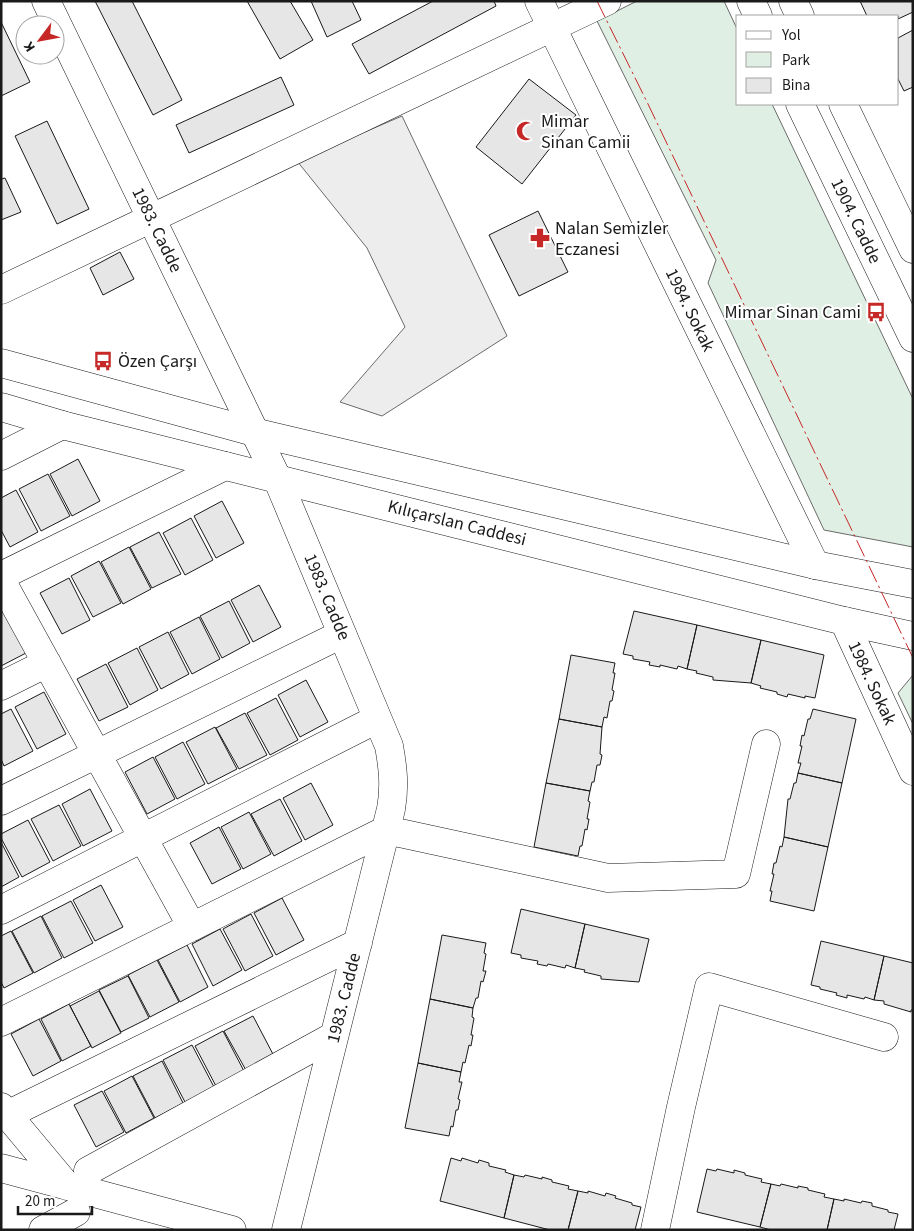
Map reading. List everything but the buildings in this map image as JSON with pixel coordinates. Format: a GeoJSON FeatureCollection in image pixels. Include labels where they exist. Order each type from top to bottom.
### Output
{"type":"FeatureCollection","features":[{"type":"Feature","properties":{"kind":"street","name":"1983. Cadde"},"geometry":{"type":"LineString","coordinates":[[46,1],[277,478],[389,746],[394,770],[394,794],[386,830],[286,1230]]}},
{"type":"Feature","properties":{"kind":"street","name":"1984. Sokak"},"geometry":{"type":"LineString","coordinates":[[539,1],[815,565]]}},
{"type":"Feature","properties":{"kind":"street"},"geometry":{"type":"LineString","coordinates":[[1,290],[606,1]]}},
{"type":"Feature","properties":{"kind":"street"},"geometry":{"type":"LineString","coordinates":[[751,1],[758,15]]}},
{"type":"Feature","properties":{"kind":"street"},"geometry":{"type":"LineString","coordinates":[[793,1],[800,15]]}},
{"type":"Feature","properties":{"kind":"street","name":"1904. Cadde"},"geometry":{"type":"LineString","coordinates":[[800,105],[913,338]]}},
{"type":"Feature","properties":{"kind":"street"},"geometry":{"type":"LineString","coordinates":[[843,105],[913,249]]}},
{"type":"Feature","properties":{"kind":"street"},"geometry":{"type":"LineString","coordinates":[[1,363],[254,432],[815,565],[913,584]]}},
{"type":"Feature","properties":{"kind":"street","name":"Kılıçarslan Caddesi"},"geometry":{"type":"LineString","coordinates":[[1,408],[62,425],[844,621],[913,636]]}},
{"type":"Feature","properties":{"kind":"street"},"geometry":{"type":"LineString","coordinates":[[1,456],[62,425]]}},
{"type":"Feature","properties":{"kind":"street"},"geometry":{"type":"LineString","coordinates":[[192,927],[1,578],[225,466]]}},
{"type":"Feature","properties":{"kind":"street","name":"1984. Sokak"},"geometry":{"type":"LineString","coordinates":[[844,621],[913,771]]}},
{"type":"Feature","properties":{"kind":"street"},"geometry":{"type":"LineString","coordinates":[[1,801],[342,634]]}},
{"type":"Feature","properties":{"kind":"street"},"geometry":{"type":"LineString","coordinates":[[1,686],[47,663]]}},
{"type":"Feature","properties":{"kind":"street"},"geometry":{"type":"LineString","coordinates":[[1,910],[377,719]]}},
{"type":"Feature","properties":{"kind":"street"},"geometry":{"type":"LineString","coordinates":[[1,1022],[386,830],[608,878],[736,874],[766,744]]}},
{"type":"Feature","properties":{"kind":"street"},"geometry":{"type":"LineString","coordinates":[[78,1178],[4,1111],[358,943]]}},
{"type":"Feature","properties":{"kind":"street"},"geometry":{"type":"LineString","coordinates":[[655,1230],[709,987],[884,1037]]}},
{"type":"Feature","properties":{"kind":"street"},"geometry":{"type":"LineString","coordinates":[[78,1178],[334,1036]]}},
{"type":"Feature","properties":{"kind":"street"},"geometry":{"type":"LineString","coordinates":[[1,1168],[78,1178],[232,1230]]}},
{"type":"Feature","properties":{"kind":"street"},"geometry":{"type":"LineString","coordinates":[[43,1230],[76,1212]]}},
{"type":"Feature","properties":{"kind":"green space"},"geometry":{"type":"Polygon","coordinates":[[[637,1],[724,1],[736,27],[736,105],[772,105],[913,399],[913,547],[824,530],[708,283],[716,260],[597,21],[637,1]]]}},
{"type":"Feature","properties":{"kind":"green space"},"geometry":{"type":"Polygon","coordinates":[[[913,675],[913,724],[898,693],[913,675]]]}},
{"type":"Feature","properties":{"kind":"shaded area"},"geometry":{"type":"Polygon","coordinates":[[[402,116],[507,336],[382,416],[340,402],[405,327],[367,248],[297,161],[402,116]]]}},
{"type":"Feature","properties":{"kind":"power"},"geometry":{"type":"LineString","coordinates":[[597,1],[913,658]]}},
{"type":"Feature","properties":{"kind":"place","name":"Mimar Sinan Camii"},"geometry":{"type":"Point","coordinates":[526,131]}},
{"type":"Feature","properties":{"kind":"place","name":"Nalan Semizler Eczanesi"},"geometry":{"type":"Point","coordinates":[540,238]}},
{"type":"Feature","properties":{"kind":"place","name":"Mimar Sinan Cami"},"geometry":{"type":"Point","coordinates":[876,312]}},
{"type":"Feature","properties":{"kind":"place","name":"Özen Çarşı"},"geometry":{"type":"Point","coordinates":[103,361]}}]}
